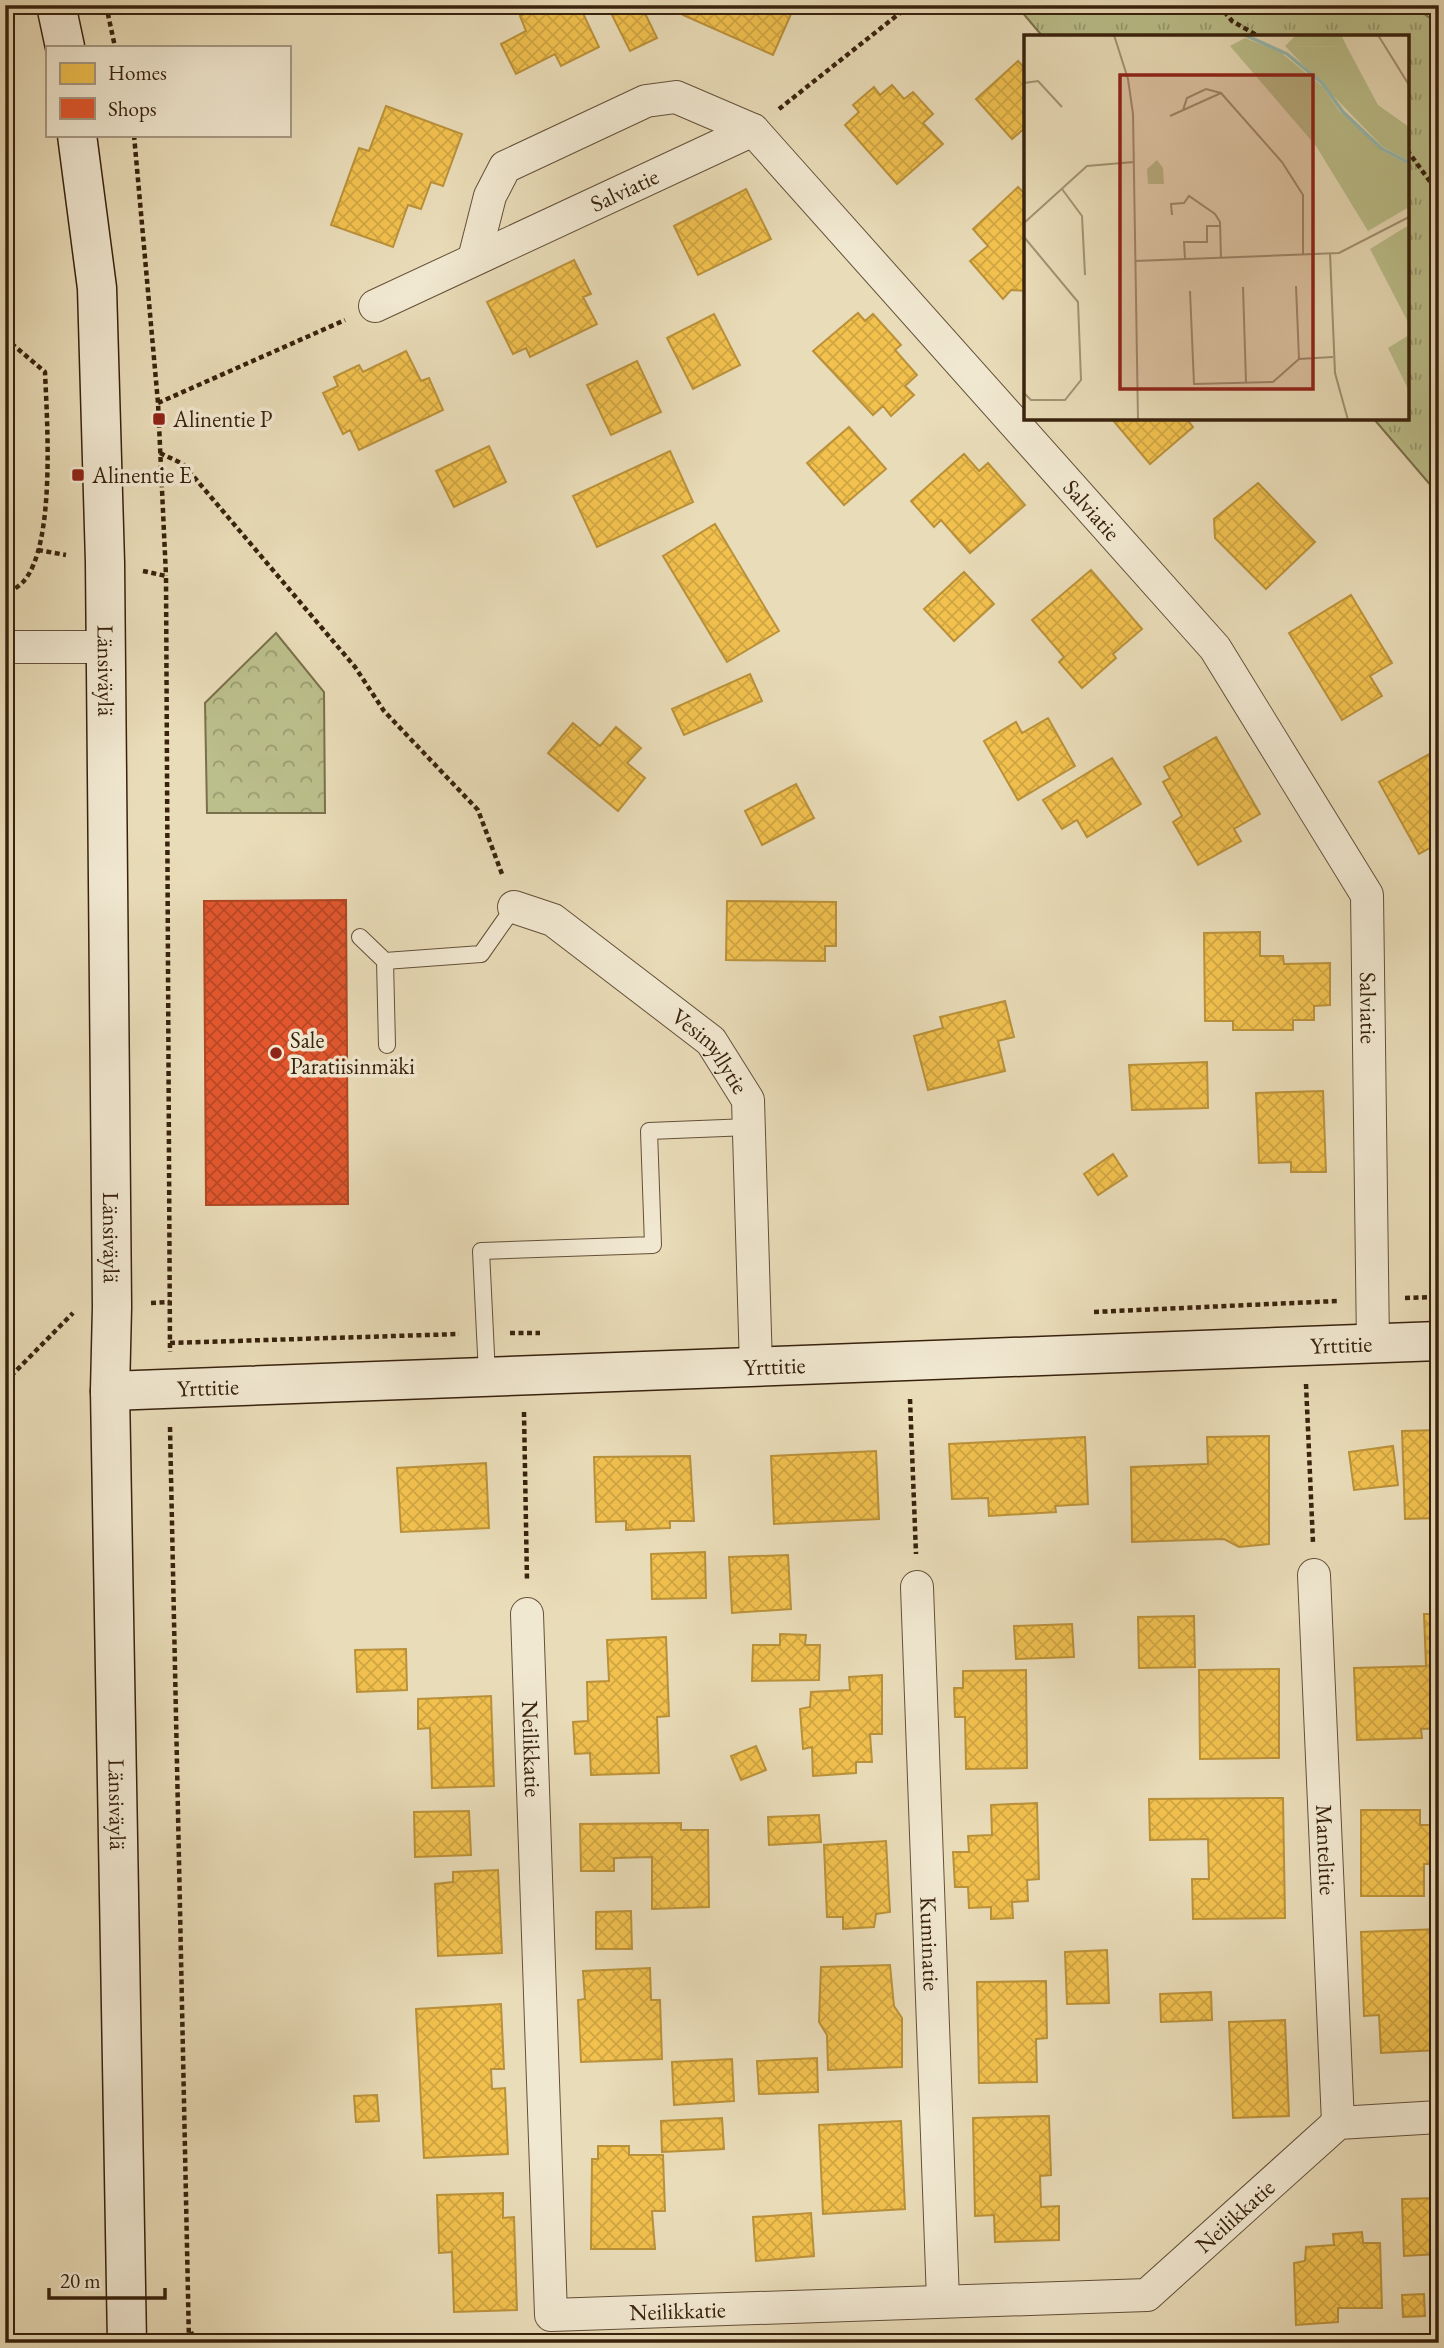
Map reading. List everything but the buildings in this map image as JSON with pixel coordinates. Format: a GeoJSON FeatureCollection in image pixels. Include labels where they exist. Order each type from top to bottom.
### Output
{"type":"FeatureCollection","features":[{"type":"Feature","properties":{"kind":"main road"},"geometry":{"type":"LineString","coordinates":[[56,5],[65,46]]}},
{"type":"Feature","properties":{"kind":"main road","name":"Länsiväylä"},"geometry":{"type":"LineString","coordinates":[[77,136],[97,288],[105,563],[112,1307],[110,1391],[127,2343]]}},
{"type":"Feature","properties":{"kind":"main road","name":"Yrttitie"},"geometry":{"type":"LineString","coordinates":[[110,1391],[1439,1341]]}},
{"type":"Feature","properties":{"kind":"street"},"geometry":{"type":"LineString","coordinates":[[474,259],[490,196],[505,167],[646,101],[676,97],[753,130]]}},
{"type":"Feature","properties":{"kind":"street","name":"Salviatie"},"geometry":{"type":"LineString","coordinates":[[375,306],[753,130],[1215,648],[1367,895],[1373,1345]]}},
{"type":"Feature","properties":{"kind":"street"},"geometry":{"type":"LineString","coordinates":[[5,647],[105,647]]}},
{"type":"Feature","properties":{"kind":"street","name":"Vesimyllytie"},"geometry":{"type":"LineString","coordinates":[[514,907],[553,920],[711,1041],[748,1100],[756,1367]]}},
{"type":"Feature","properties":{"kind":"street","name":"Mantelitie"},"geometry":{"type":"LineString","coordinates":[[1314,1575],[1338,2123]]}},
{"type":"Feature","properties":{"kind":"street","name":"Kuminatie"},"geometry":{"type":"LineString","coordinates":[[918,1587],[943,2300]]}},
{"type":"Feature","properties":{"kind":"street","name":"Neilikkatie"},"geometry":{"type":"LineString","coordinates":[[527,1614],[551,2315],[1147,2295],[1338,2123]]}},
{"type":"Feature","properties":{"kind":"street"},"geometry":{"type":"LineString","coordinates":[[1338,2123],[1439,2117]]}},
{"type":"Feature","properties":{"kind":"lane"},"geometry":{"type":"LineString","coordinates":[[385,961],[481,954],[514,907]]}},
{"type":"Feature","properties":{"kind":"lane"},"geometry":{"type":"LineString","coordinates":[[360,937],[385,961],[387,1045]]}},
{"type":"Feature","properties":{"kind":"lane"},"geometry":{"type":"LineString","coordinates":[[505,1375],[485,1334],[481,1251],[653,1245],[649,1131],[749,1127]]}},
{"type":"Feature","properties":{"kind":"path"},"geometry":{"type":"LineString","coordinates":[[106,5],[115,46]]}},
{"type":"Feature","properties":{"kind":"path"},"geometry":{"type":"LineString","coordinates":[[753,130],[910,5]]}},
{"type":"Feature","properties":{"kind":"path"},"geometry":{"type":"LineString","coordinates":[[1219,5],[1232,21],[1256,35]]}},
{"type":"Feature","properties":{"kind":"path"},"geometry":{"type":"LineString","coordinates":[[134,136],[158,403],[166,576],[170,1388],[189,2343]]}},
{"type":"Feature","properties":{"kind":"path"},"geometry":{"type":"LineString","coordinates":[[1409,153],[1439,194]]}},
{"type":"Feature","properties":{"kind":"path"},"geometry":{"type":"LineString","coordinates":[[158,403],[375,306]]}},
{"type":"Feature","properties":{"kind":"path"},"geometry":{"type":"LineString","coordinates":[[5,338],[44,372],[49,456],[38,550],[24,581],[5,596]]}},
{"type":"Feature","properties":{"kind":"path"},"geometry":{"type":"LineString","coordinates":[[160,453],[183,464],[355,667],[384,711],[478,810],[514,907]]}},
{"type":"Feature","properties":{"kind":"path"},"geometry":{"type":"LineString","coordinates":[[38,550],[166,576]]}},
{"type":"Feature","properties":{"kind":"path"},"geometry":{"type":"LineString","coordinates":[[1085,1312],[1439,1297]]}},
{"type":"Feature","properties":{"kind":"path"},"geometry":{"type":"LineString","coordinates":[[1304,1303],[1314,1575]]}},
{"type":"Feature","properties":{"kind":"path"},"geometry":{"type":"LineString","coordinates":[[170,1343],[551,1332]]}},
{"type":"Feature","properties":{"kind":"path"},"geometry":{"type":"LineString","coordinates":[[523,1333],[505,1375],[527,1614]]}},
{"type":"Feature","properties":{"kind":"path"},"geometry":{"type":"LineString","coordinates":[[909,1361],[918,1587]]}},
{"type":"Feature","properties":{"kind":"path"},"geometry":{"type":"LineString","coordinates":[[189,2330],[197,2343]]}},
{"type":"Feature","properties":{"kind":"green space"},"geometry":{"type":"Polygon","coordinates":[[[1016,5],[1411,5],[1439,24],[1439,495],[1375,420],[1409,420],[1409,35],[1041,35],[1016,5]]]}},
{"type":"Feature","properties":{"kind":"green space"},"geometry":{"type":"Polygon","coordinates":[[[276,633],[324,692],[325,813],[207,813],[205,703],[276,633]]]}},
{"type":"Feature","properties":{"kind":"place","name":"Alinentie P"},"geometry":{"type":"Point","coordinates":[159,419]}},
{"type":"Feature","properties":{"kind":"place","name":"Alinentie E"},"geometry":{"type":"Point","coordinates":[78,475]}},
{"type":"Feature","properties":{"kind":"place","name":"Sale Paratiisinmäki"},"geometry":{"type":"Point","coordinates":[276,1053]}}]}
